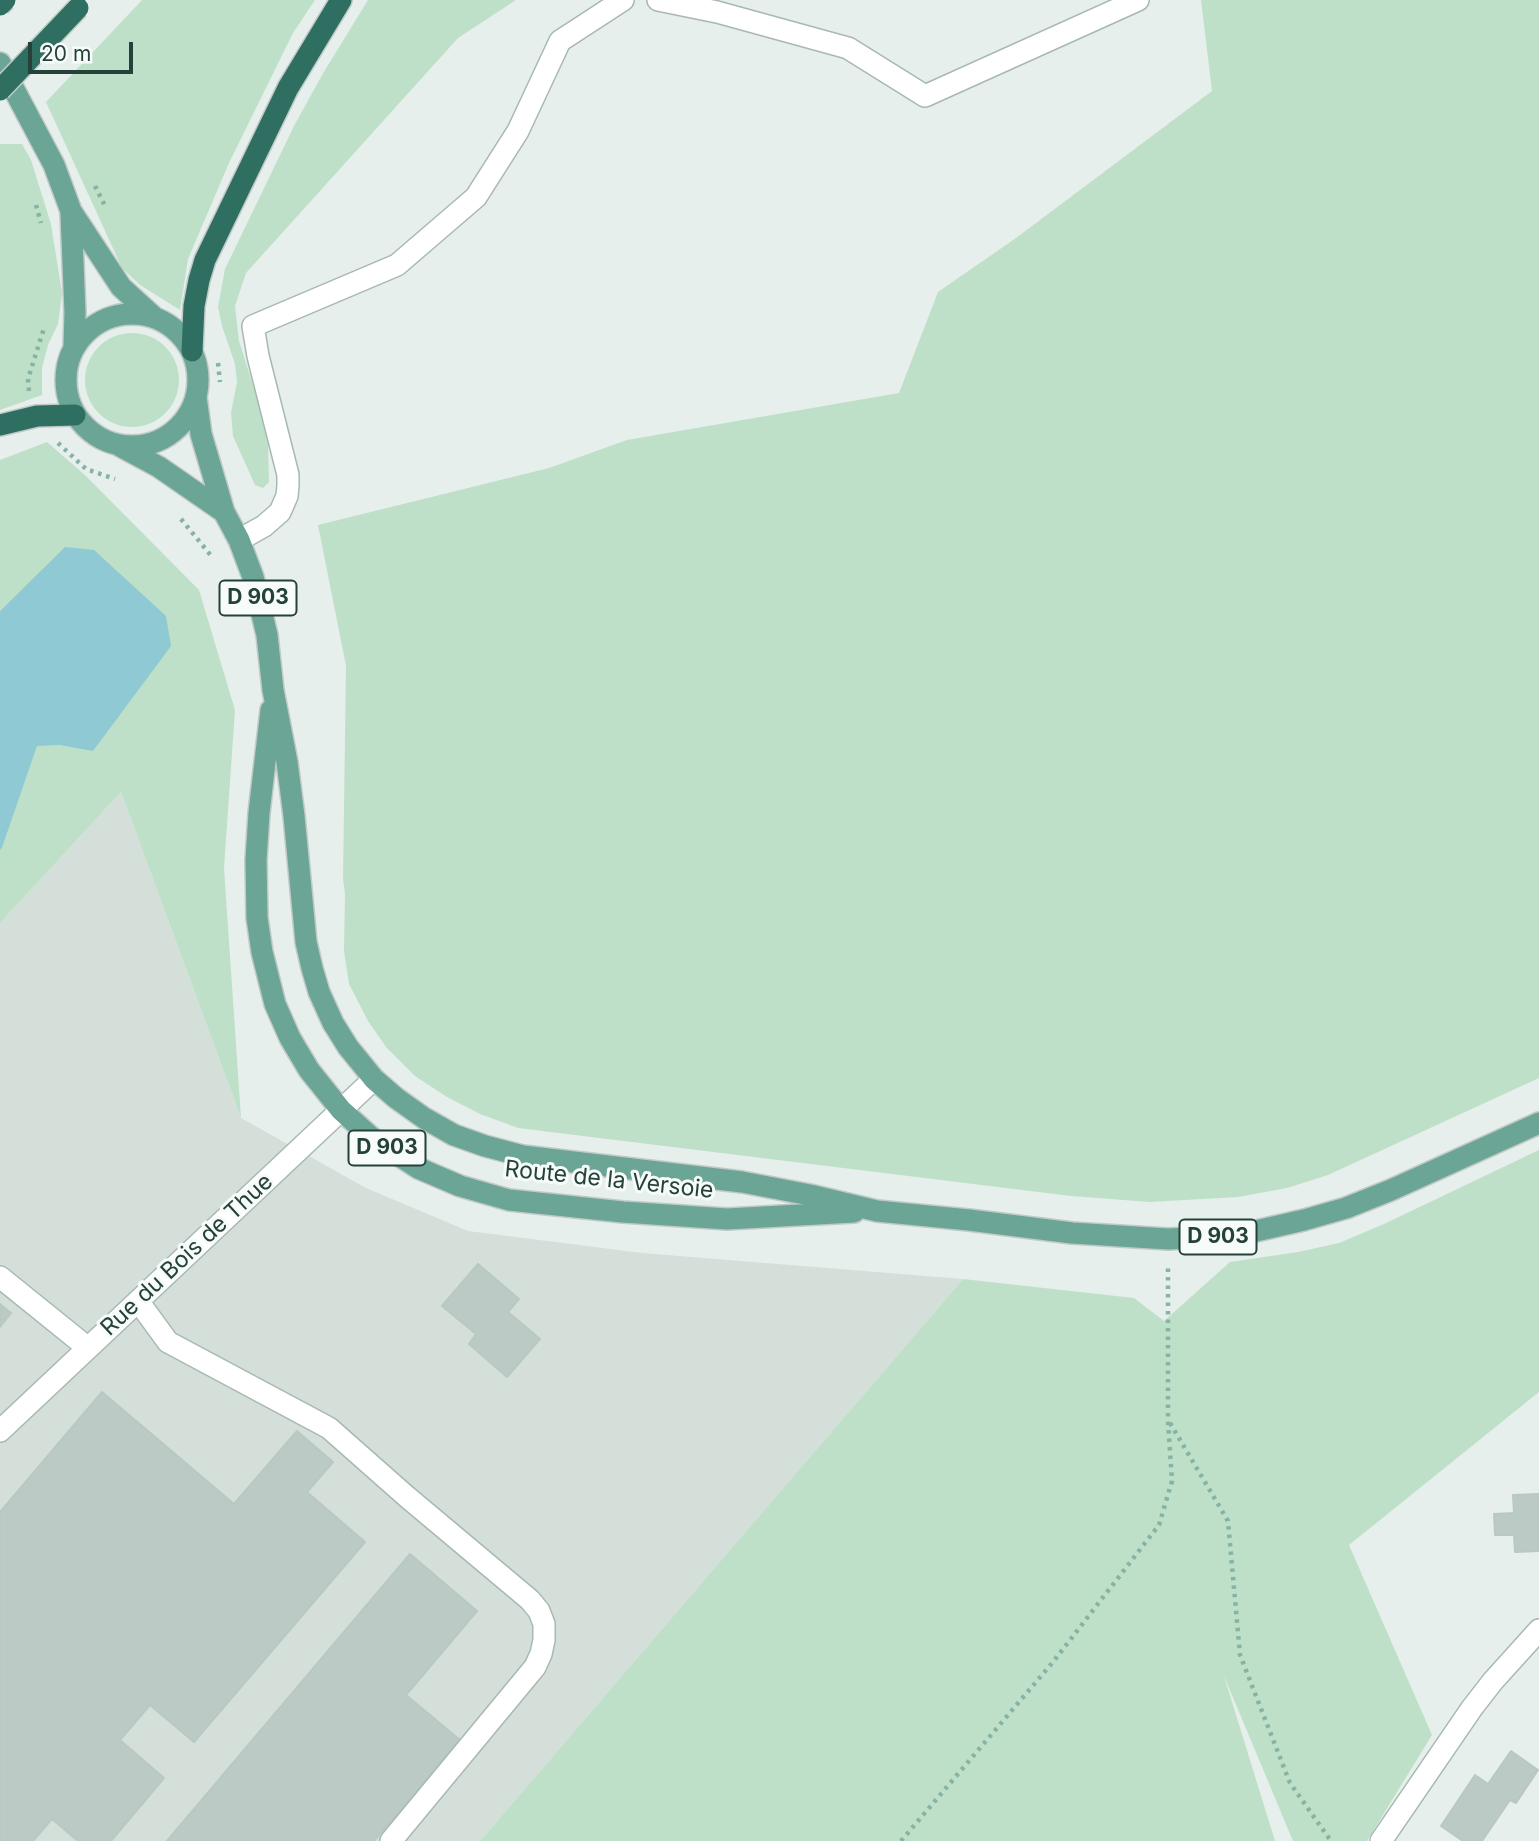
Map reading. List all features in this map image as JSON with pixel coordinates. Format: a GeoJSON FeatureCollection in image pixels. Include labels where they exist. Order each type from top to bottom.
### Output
{"type":"FeatureCollection","features":[{"type":"Feature","properties":{"kind":"highway"},"geometry":{"type":"LineString","coordinates":[[0,5],[5,0]]}},
{"type":"Feature","properties":{"kind":"highway"},"geometry":{"type":"LineString","coordinates":[[191,351],[194,306],[205,260],[282,98],[341,0]]}},
{"type":"Feature","properties":{"kind":"highway"},"geometry":{"type":"LineString","coordinates":[[0,90],[82,4]]}},
{"type":"Feature","properties":{"kind":"highway"},"geometry":{"type":"LineString","coordinates":[[0,425],[37,416],[75,415]]}},
{"type":"Feature","properties":{"kind":"main road"},"geometry":{"type":"LineString","coordinates":[[0,63],[54,165],[71,211],[121,287],[155,318]]}},
{"type":"Feature","properties":{"kind":"main road"},"geometry":{"type":"LineString","coordinates":[[71,211],[74,346]]}},
{"type":"Feature","properties":{"kind":"main road"},"geometry":{"type":"LineString","coordinates":[[75,415],[65,388],[65,373],[74,346],[94,326],[123,314],[155,318],[183,337],[191,351]]}},
{"type":"Feature","properties":{"kind":"main road","name":"Route de la Versoie"},"geometry":{"type":"LineString","coordinates":[[191,351],[198,382],[196,397],[201,434],[224,512],[239,540],[261,609],[287,762],[303,918],[319,992],[348,1047],[374,1079],[424,1118],[454,1135],[523,1156],[776,1188],[877,1211],[1072,1233],[1168,1239],[1256,1231],[1346,1208],[1539,1123]]}},
{"type":"Feature","properties":{"kind":"main road"},"geometry":{"type":"LineString","coordinates":[[118,446],[145,446],[170,434],[190,412],[196,397]]}},
{"type":"Feature","properties":{"kind":"main road","name":"Route de la Versoie"},"geometry":{"type":"LineString","coordinates":[[75,415],[93,434],[159,467],[224,512]]}},
{"type":"Feature","properties":{"kind":"main road","name":"Route de la Versoie"},"geometry":{"type":"LineString","coordinates":[[274,690],[256,860],[256,908],[262,952],[275,1004],[290,1038],[323,1090],[372,1138],[418,1168],[460,1186],[509,1200],[727,1219],[877,1211]]}},
{"type":"Feature","properties":{"kind":"street"},"geometry":{"type":"LineString","coordinates":[[239,540],[264,526],[279,512],[287,496],[288,485],[288,475],[253,326],[397,265],[476,197],[518,131],[560,41],[623,0]]}},
{"type":"Feature","properties":{"kind":"street"},"geometry":{"type":"LineString","coordinates":[[658,0],[717,12],[848,48],[925,96],[1138,0]]}},
{"type":"Feature","properties":{"kind":"street","name":"Rue du Bois de Thue"},"geometry":{"type":"LineString","coordinates":[[0,1431],[374,1079]]}},
{"type":"Feature","properties":{"kind":"street"},"geometry":{"type":"LineString","coordinates":[[0,1277],[88,1348]]}},
{"type":"Feature","properties":{"kind":"street"},"geometry":{"type":"LineString","coordinates":[[138,1300],[168,1342],[329,1428],[540,1611],[544,1624],[544,1640],[535,1667],[391,1841]]}},
{"type":"Feature","properties":{"kind":"street"},"geometry":{"type":"LineString","coordinates":[[1381,1841],[1472,1707],[1539,1630]]}},
{"type":"Feature","properties":{"kind":"path"},"geometry":{"type":"LineString","coordinates":[[901,1841],[1053,1662],[1159,1525],[1172,1482],[1168,1421],[1168,1239]]}},
{"type":"Feature","properties":{"kind":"path"},"geometry":{"type":"LineString","coordinates":[[1168,1421],[1228,1521],[1240,1655],[1290,1783],[1331,1841]]}},
{"type":"Feature","properties":{"kind":"shaded area"},"geometry":{"type":"Polygon","coordinates":[[[121,792],[241,1118],[366,1188],[468,1231],[642,1253],[963,1279],[480,1841],[0,1841],[0,923],[121,792]]]}},
{"type":"Feature","properties":{"kind":"green space"},"geometry":{"type":"Polygon","coordinates":[[[142,0],[315,0],[293,33],[229,163],[188,259],[180,310],[140,285],[122,268],[46,102],[142,0]]]}},
{"type":"Feature","properties":{"kind":"green space"},"geometry":{"type":"Polygon","coordinates":[[[368,0],[516,0],[458,38],[246,273],[235,306],[239,341],[259,404],[268,444],[269,482],[263,488],[255,485],[233,436],[231,413],[237,382],[235,364],[218,307],[225,269],[294,126],[368,0]]]}},
{"type":"Feature","properties":{"kind":"green space"},"geometry":{"type":"Polygon","coordinates":[[[1201,0],[1539,0],[1539,1078],[1328,1175],[1287,1188],[1238,1197],[1150,1202],[1071,1196],[518,1128],[480,1114],[415,1076],[386,1047],[368,1021],[349,984],[344,951],[343,879],[346,666],[318,525],[549,468],[627,440],[899,393],[938,292],[1016,238],[1212,91],[1201,0]]]}},
{"type":"Feature","properties":{"kind":"green space"},"geometry":{"type":"Polygon","coordinates":[[[0,144],[22,144],[31,160],[51,224],[62,293],[58,324],[48,345],[42,368],[42,395],[0,410],[0,144]]]}},
{"type":"Feature","properties":{"kind":"green space"},"geometry":{"type":"Polygon","coordinates":[[[132,333],[150,336],[165,347],[176,362],[179,380],[176,398],[165,413],[150,424],[132,427],[114,424],[99,413],[88,398],[85,380],[88,362],[99,347],[114,336],[132,333]]]}},
{"type":"Feature","properties":{"kind":"green space"},"geometry":{"type":"Polygon","coordinates":[[[47,442],[85,475],[199,590],[235,710],[224,868],[241,1118],[121,792],[0,923],[0,850],[37,745],[93,750],[66,547],[0,611],[0,460],[47,442]]]}},
{"type":"Feature","properties":{"kind":"green space"},"geometry":{"type":"Polygon","coordinates":[[[1539,1150],[1539,1392],[1349,1545],[1432,1735],[1367,1841],[1293,1841],[1224,1676],[1275,1841],[480,1841],[963,1279],[1134,1298],[1164,1321],[1230,1262],[1339,1243],[1539,1150]]]}},
{"type":"Feature","properties":{"kind":"water"},"geometry":{"type":"Polygon","coordinates":[[[65,547],[94,550],[166,616],[171,646],[93,751],[59,745],[37,746],[0,850],[0,611],[65,547]]]}},
{"type":"Feature","properties":{"kind":"building"},"geometry":{"type":"Polygon","coordinates":[[[478,1264],[519,1299],[508,1312],[540,1339],[507,1377],[469,1344],[476,1334],[442,1306],[478,1264]]]}},
{"type":"Feature","properties":{"kind":"building"},"geometry":{"type":"Polygon","coordinates":[[[0,1304],[11,1313],[0,1327],[0,1304]]]}},
{"type":"Feature","properties":{"kind":"building"},"geometry":{"type":"Polygon","coordinates":[[[102,1392],[234,1504],[297,1431],[333,1462],[307,1492],[365,1542],[194,1742],[150,1705],[120,1740],[164,1778],[111,1841],[78,1841],[52,1819],[33,1841],[0,1841],[0,1512],[102,1392]]]}},
{"type":"Feature","properties":{"kind":"building"},"geometry":{"type":"Polygon","coordinates":[[[1539,1494],[1539,1551],[1515,1552],[1514,1535],[1495,1535],[1494,1514],[1514,1513],[1513,1495],[1539,1494]]]}},
{"type":"Feature","properties":{"kind":"building"},"geometry":{"type":"Polygon","coordinates":[[[410,1554],[477,1611],[406,1695],[460,1740],[374,1841],[167,1841],[410,1554]]]}},
{"type":"Feature","properties":{"kind":"building"},"geometry":{"type":"Polygon","coordinates":[[[1511,1751],[1538,1770],[1516,1803],[1510,1800],[1482,1841],[1463,1841],[1441,1826],[1475,1775],[1488,1784],[1511,1751]]]}}]}
